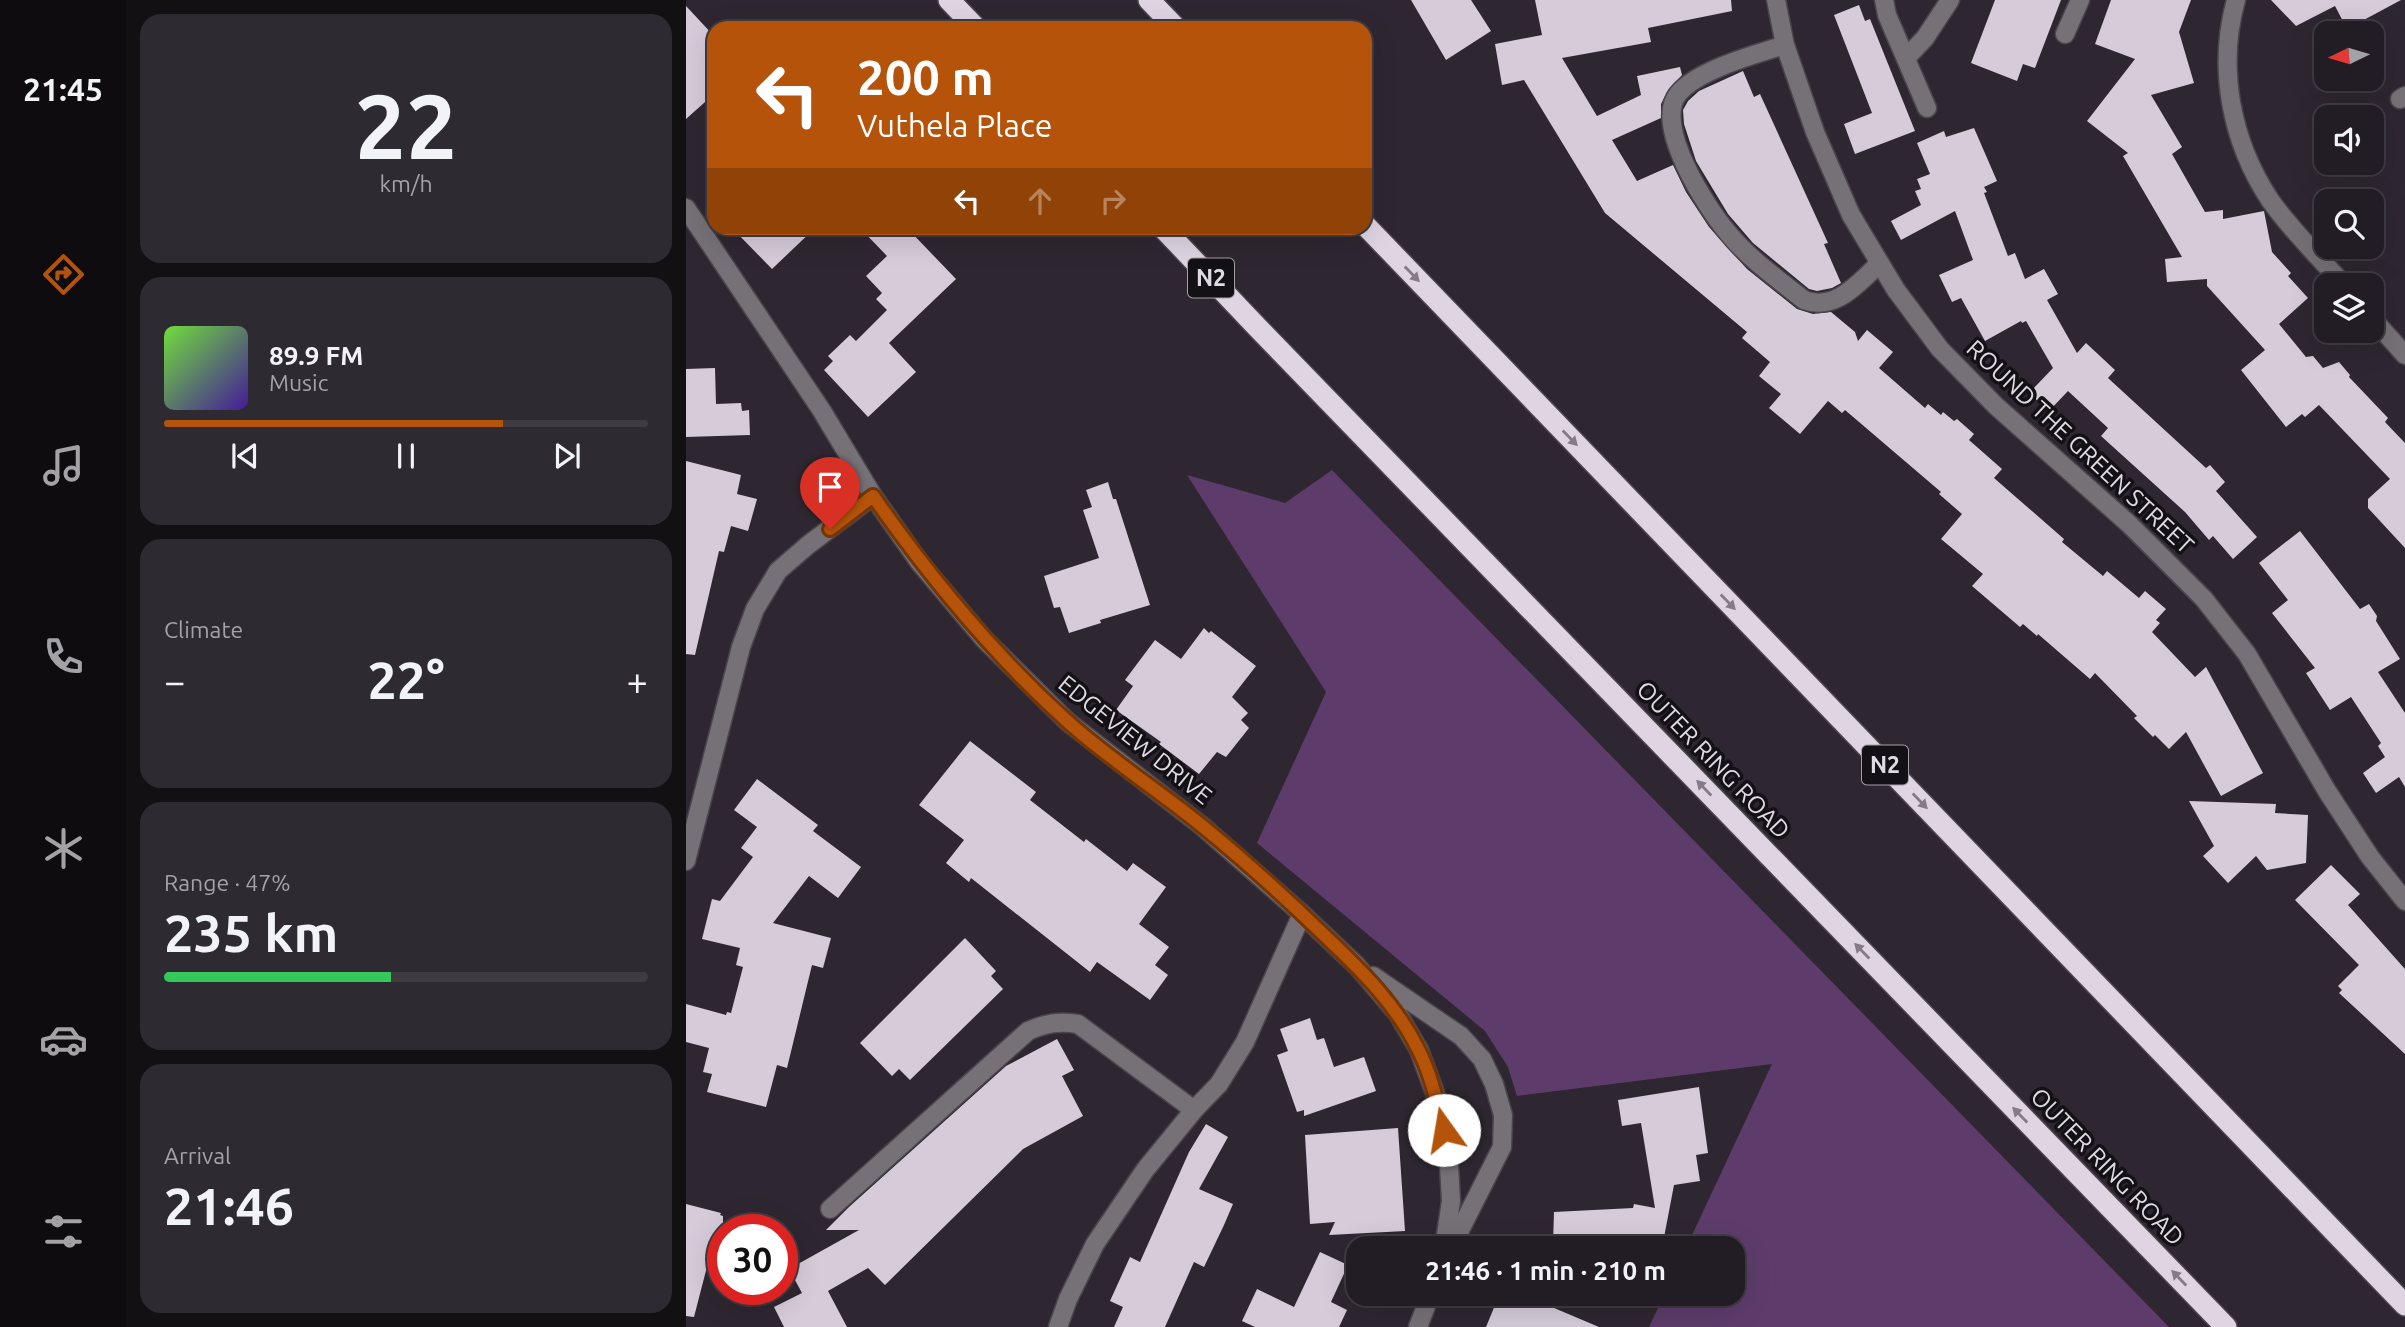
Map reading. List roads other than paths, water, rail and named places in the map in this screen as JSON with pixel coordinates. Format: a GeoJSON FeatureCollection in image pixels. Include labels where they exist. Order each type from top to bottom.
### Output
{"type":"FeatureCollection","features":[{"type":"Feature","properties":{"kind":"highway"},"geometry":{"type":"LineString","coordinates":[[949,0],[969,21]]}},
{"type":"Feature","properties":{"kind":"highway"},"geometry":{"type":"LineString","coordinates":[[1149,0],[1169,21]]}},
{"type":"Feature","properties":{"kind":"highway","name":"N2"},"geometry":{"type":"LineString","coordinates":[[1372,232],[2405,1305]]}},
{"type":"Feature","properties":{"kind":"highway","name":"OUTER RING ROAD"},"geometry":{"type":"LineString","coordinates":[[1170,235],[2226,1327]]}},
{"type":"Feature","properties":{"kind":"street","name":"ROUND THE GREEN STREET"},"geometry":{"type":"LineString","coordinates":[[1776,0],[1785,45],[1815,132],[1852,215],[1896,290],[1940,349],[1996,406],[2129,524],[2204,598],[2247,654],[2326,791],[2370,857],[2405,901]]}},
{"type":"Feature","properties":{"kind":"street"},"geometry":{"type":"LineString","coordinates":[[1884,0],[1887,15],[1927,107]]}},
{"type":"Feature","properties":{"kind":"street"},"geometry":{"type":"LineString","coordinates":[[1906,58],[1925,38],[1950,0]]}},
{"type":"Feature","properties":{"kind":"street"},"geometry":{"type":"LineString","coordinates":[[2065,34],[2080,0]]}},
{"type":"Feature","properties":{"kind":"street"},"geometry":{"type":"LineString","coordinates":[[2236,0],[2228,48],[2228,81],[2232,113],[2242,144],[2254,174],[2271,201],[2334,273]]}},
{"type":"Feature","properties":{"kind":"street"},"geometry":{"type":"LineString","coordinates":[[1785,45],[1729,64],[1693,81],[1678,94],[1671,109],[1671,123],[1676,141],[1692,176],[1728,234],[1752,258],[1804,300],[1814,304],[1837,300],[1880,263]]}},
{"type":"Feature","properties":{"kind":"street","name":"EDGEVIEW DRIVE"},"geometry":{"type":"LineString","coordinates":[[686,208],[822,411],[873,496],[920,563],[984,639],[1068,722],[1202,826],[1302,914],[1357,966],[1398,1014],[1419,1050],[1435,1093],[1448,1148],[1451,1201],[1446,1236]]}},
{"type":"Feature","properties":{"kind":"street"},"geometry":{"type":"LineString","coordinates":[[2384,332],[2405,355]]}},
{"type":"Feature","properties":{"kind":"street"},"geometry":{"type":"LineString","coordinates":[[686,861],[741,648],[755,609],[778,571],[873,496]]}},
{"type":"Feature","properties":{"kind":"street"},"geometry":{"type":"LineString","coordinates":[[1058,1327],[1068,1299],[1095,1244],[1145,1170],[1219,1084],[1245,1042],[1302,914]]}},
{"type":"Feature","properties":{"kind":"street"},"geometry":{"type":"LineString","coordinates":[[1357,966],[1461,1036],[1482,1059],[1494,1084],[1503,1115],[1502,1147],[1457,1236]]}},
{"type":"Feature","properties":{"kind":"street"},"geometry":{"type":"LineString","coordinates":[[830,1209],[1028,1031],[1044,1024],[1060,1021],[1078,1024],[1194,1110]]}},
{"type":"Feature","properties":{"kind":"street"},"geometry":{"type":"LineString","coordinates":[[1418,1327],[1426,1306]]}}]}
